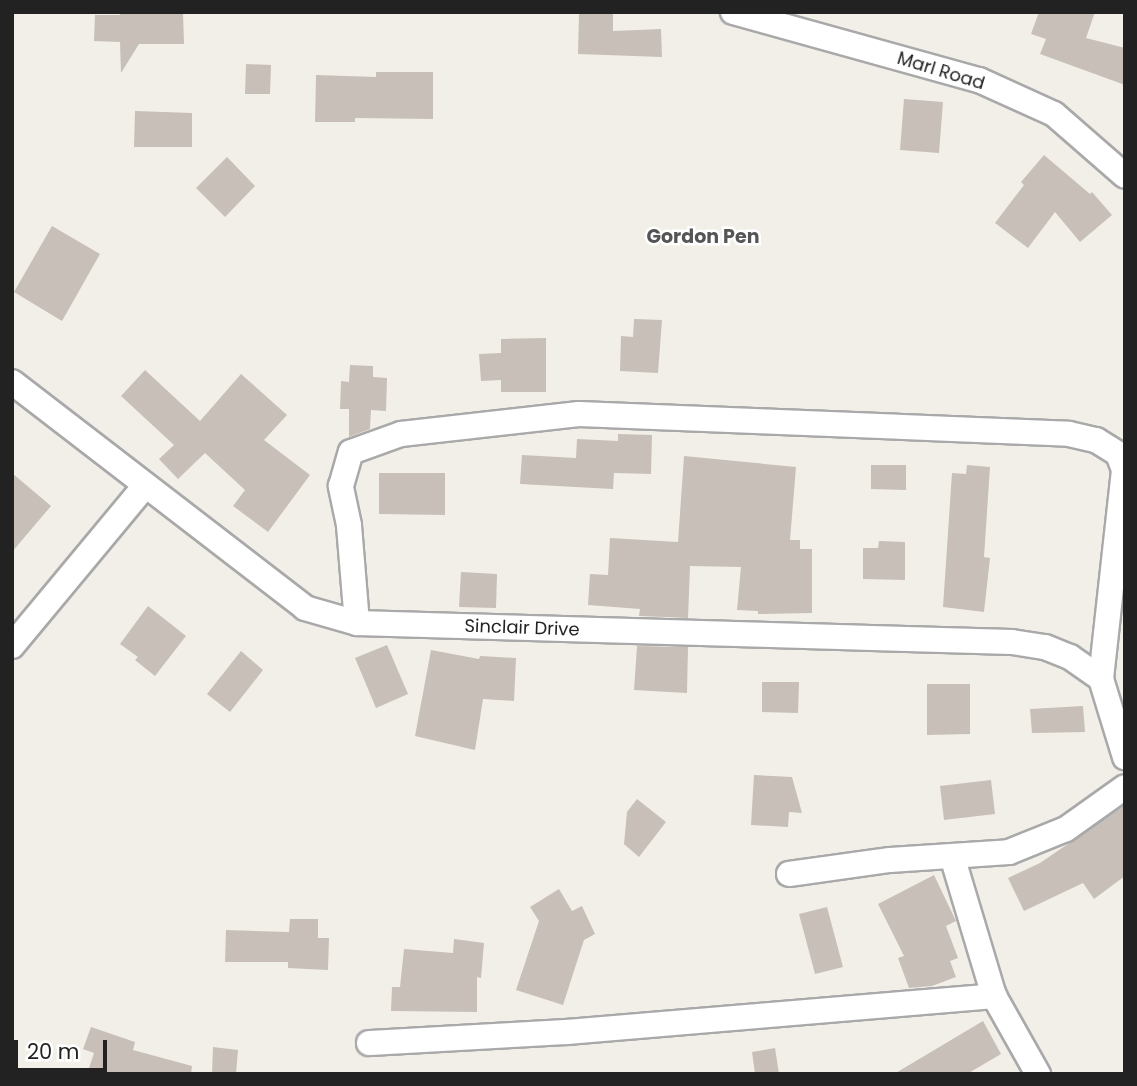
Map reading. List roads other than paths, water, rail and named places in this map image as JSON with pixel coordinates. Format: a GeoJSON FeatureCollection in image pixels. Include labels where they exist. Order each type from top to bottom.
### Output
{"type":"FeatureCollection","features":[{"type":"Feature","properties":{"kind":"street","name":"Marl Road"},"geometry":{"type":"LineString","coordinates":[[733,12],[979,80],[1054,114],[1125,176]]}},
{"type":"Feature","properties":{"kind":"street","name":"Sinclair Drive"},"geometry":{"type":"LineString","coordinates":[[12,382],[305,608],[357,623],[1012,642],[1045,648],[1070,657],[1101,679]]}},
{"type":"Feature","properties":{"kind":"street"},"geometry":{"type":"LineString","coordinates":[[357,623],[349,525],[341,485],[351,452],[401,434],[579,414],[1069,434],[1096,440],[1118,454],[1124,470],[1101,679],[1125,757]]}},
{"type":"Feature","properties":{"kind":"street"},"geometry":{"type":"LineString","coordinates":[[12,646],[145,486]]}},
{"type":"Feature","properties":{"kind":"street"},"geometry":{"type":"LineString","coordinates":[[789,874],[1009,852],[1066,828],[1125,786]]}},
{"type":"Feature","properties":{"kind":"street"},"geometry":{"type":"LineString","coordinates":[[952,856],[994,996],[1038,1074]]}},
{"type":"Feature","properties":{"kind":"street"},"geometry":{"type":"LineString","coordinates":[[369,1043],[567,1032],[994,996]]}},
{"type":"Feature","properties":{"kind":"district","name":"Gordon Pen"},"geometry":{"type":"Point","coordinates":[703,237]}}]}
